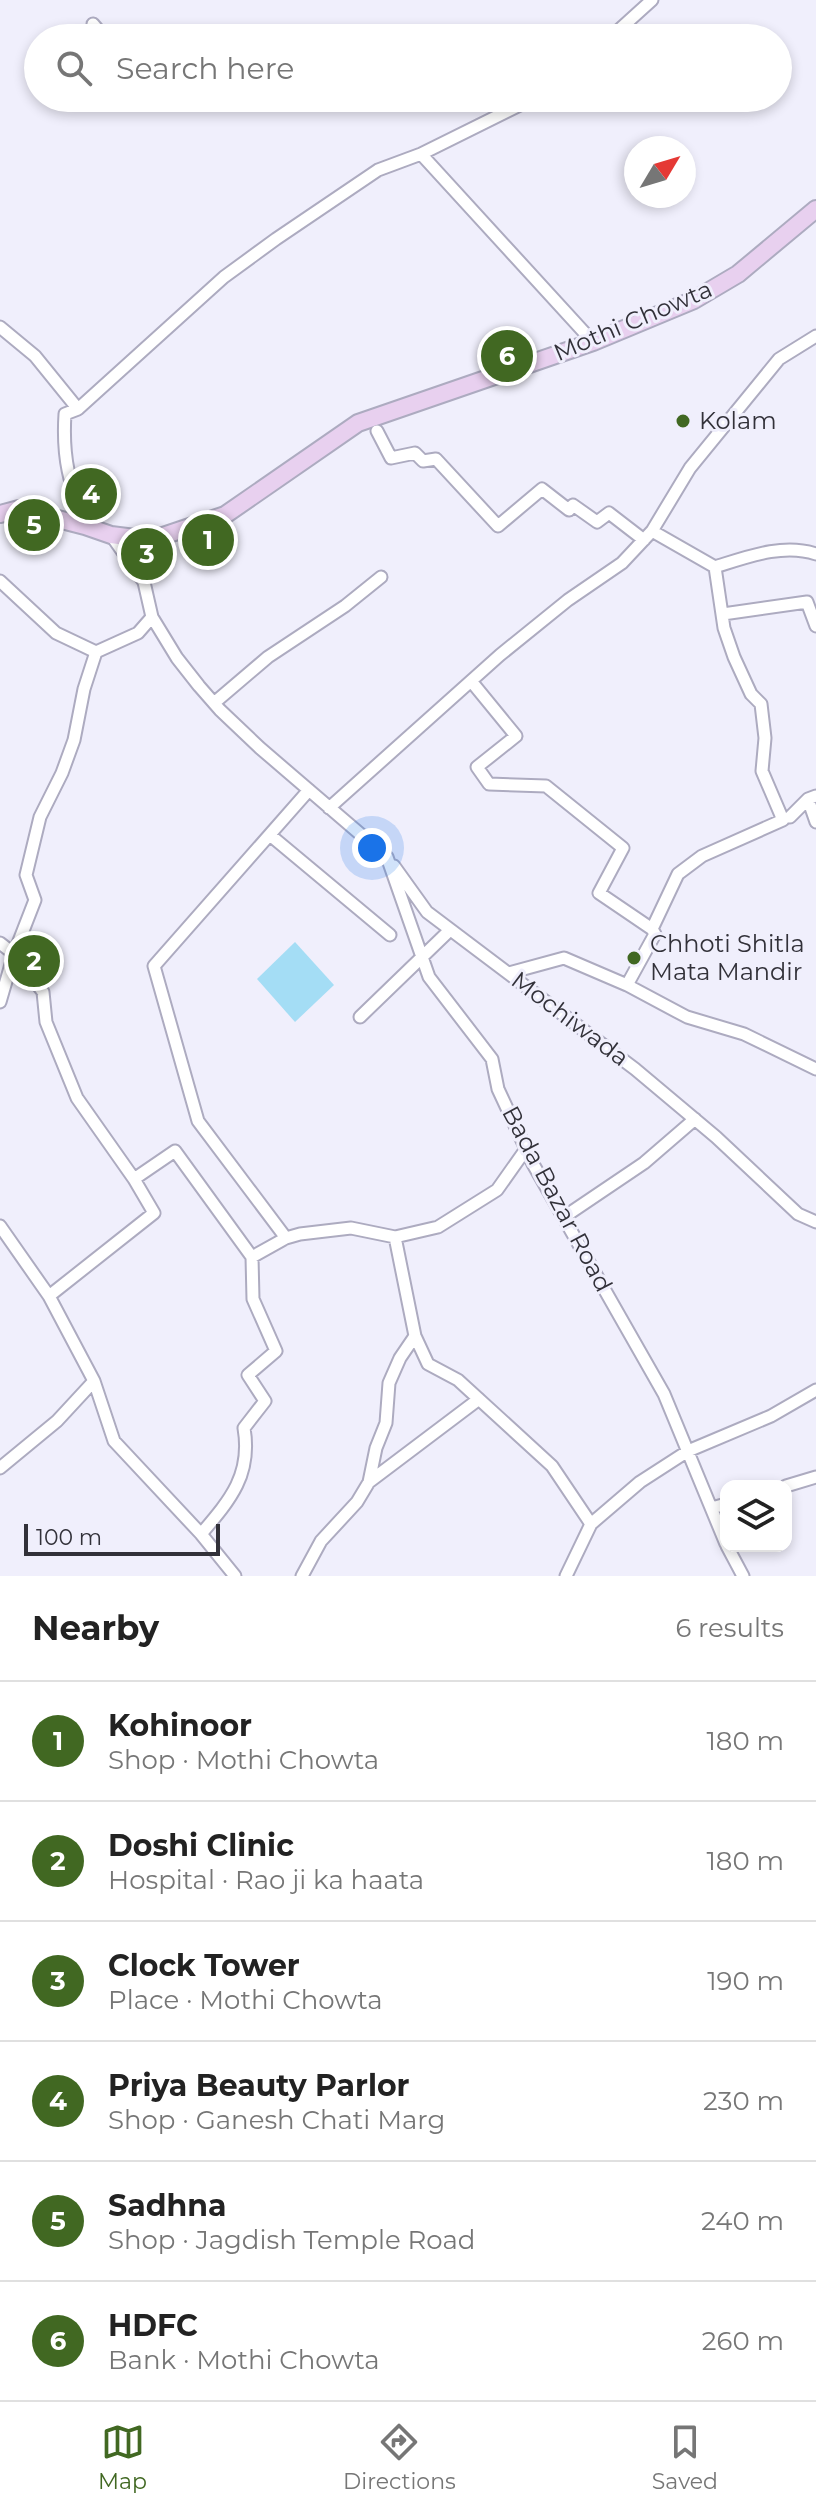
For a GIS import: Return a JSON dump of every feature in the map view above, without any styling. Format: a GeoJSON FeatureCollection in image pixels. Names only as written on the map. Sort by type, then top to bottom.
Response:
{"type":"FeatureCollection","features":[{"type":"Feature","properties":{"kind":"main road","name":"Mothi Chowta"},"geometry":{"type":"LineString","coordinates":[[0,514],[19,509],[111,535],[151,540],[225,515],[358,423],[593,342],[694,300],[738,274],[816,209]]}},
{"type":"Feature","properties":{"kind":"street"},"geometry":{"type":"LineString","coordinates":[[625,24],[652,0]]}},
{"type":"Feature","properties":{"kind":"street"},"geometry":{"type":"LineString","coordinates":[[85,526],[70,484],[62,446],[65,414],[78,409],[234,269],[378,170],[421,154],[506,112]]}},
{"type":"Feature","properties":{"kind":"street"},"geometry":{"type":"LineString","coordinates":[[421,154],[593,342]]}},
{"type":"Feature","properties":{"kind":"street"},"geometry":{"type":"LineString","coordinates":[[0,327],[35,356],[78,409]]}},
{"type":"Feature","properties":{"kind":"street"},"geometry":{"type":"LineString","coordinates":[[329,808],[471,681],[568,600],[622,563],[648,536],[690,468],[779,359],[816,336]]}},
{"type":"Feature","properties":{"kind":"street"},"geometry":{"type":"LineString","coordinates":[[377,431],[391,458],[415,453],[423,461],[436,459],[498,526],[542,489],[569,510],[573,505],[597,522],[609,513],[648,536],[715,567],[759,553],[802,549],[816,554]]}},
{"type":"Feature","properties":{"kind":"street"},"geometry":{"type":"LineString","coordinates":[[111,535],[144,582],[152,617],[177,658],[214,703],[387,857]]}},
{"type":"Feature","properties":{"kind":"street"},"geometry":{"type":"LineString","coordinates":[[715,567],[734,657],[751,694],[761,704],[765,738],[762,771],[787,818]]}},
{"type":"Feature","properties":{"kind":"street"},"geometry":{"type":"LineString","coordinates":[[214,703],[268,657],[345,606],[381,577]]}},
{"type":"Feature","properties":{"kind":"street"},"geometry":{"type":"LineString","coordinates":[[0,581],[56,633],[96,652]]}},
{"type":"Feature","properties":{"kind":"street"},"geometry":{"type":"LineString","coordinates":[[723,614],[807,602],[816,626]]}},
{"type":"Feature","properties":{"kind":"street"},"geometry":{"type":"LineString","coordinates":[[0,1002],[35,900],[26,875],[40,817],[74,740],[84,689],[96,652],[138,633],[152,617]]}},
{"type":"Feature","properties":{"kind":"street"},"geometry":{"type":"LineString","coordinates":[[471,681],[516,736],[477,767],[489,784],[546,786],[623,848],[599,893],[655,934],[627,985]]}},
{"type":"Feature","properties":{"kind":"street"},"geometry":{"type":"LineString","coordinates":[[286,1238],[198,1121],[154,966],[309,790]]}},
{"type":"Feature","properties":{"kind":"street"},"geometry":{"type":"LineString","coordinates":[[652,929],[678,874],[702,856],[787,818],[812,798],[816,822]]}},
{"type":"Feature","properties":{"kind":"street"},"geometry":{"type":"LineString","coordinates":[[270,835],[390,935]]}},
{"type":"Feature","properties":{"kind":"street","name":"Mochiwada"},"geometry":{"type":"LineString","coordinates":[[387,857],[427,912],[635,1069],[695,1119],[798,1214],[816,1222]]}},
{"type":"Feature","properties":{"kind":"street","name":"Bada Bazar Road"},"geometry":{"type":"LineString","coordinates":[[387,857],[429,977],[492,1059],[498,1089],[526,1149],[664,1394],[720,1529]]}},
{"type":"Feature","properties":{"kind":"street"},"geometry":{"type":"LineString","coordinates":[[360,1017],[450,930]]}},
{"type":"Feature","properties":{"kind":"street"},"geometry":{"type":"LineString","coordinates":[[0,943],[14,954],[43,992],[46,1022],[77,1098],[154,1213],[49,1296]]}},
{"type":"Feature","properties":{"kind":"street"},"geometry":{"type":"LineString","coordinates":[[509,973],[564,958],[627,985],[687,1017],[744,1034],[816,1069]]}},
{"type":"Feature","properties":{"kind":"street"},"geometry":{"type":"LineString","coordinates":[[564,1217],[644,1163],[695,1119]]}},
{"type":"Feature","properties":{"kind":"street"},"geometry":{"type":"LineString","coordinates":[[252,1257],[286,1238],[351,1228],[395,1237],[438,1227],[497,1190],[526,1149]]}},
{"type":"Feature","properties":{"kind":"street"},"geometry":{"type":"LineString","coordinates":[[134,1179],[175,1151],[252,1257],[253,1299],[276,1351],[248,1375],[265,1401],[244,1428],[248,1450],[233,1497],[201,1534]]}},
{"type":"Feature","properties":{"kind":"street"},"geometry":{"type":"LineString","coordinates":[[0,1226],[49,1296],[94,1381],[114,1441],[201,1534],[235,1576]]}},
{"type":"Feature","properties":{"kind":"street"},"geometry":{"type":"LineString","coordinates":[[395,1237],[415,1336],[428,1364],[458,1380],[552,1466],[591,1524]]}},
{"type":"Feature","properties":{"kind":"street"},"geometry":{"type":"LineString","coordinates":[[302,1576],[321,1541],[357,1502],[369,1482],[376,1448],[386,1423],[389,1383],[400,1358],[415,1336]]}},
{"type":"Feature","properties":{"kind":"street"},"geometry":{"type":"LineString","coordinates":[[0,1468],[57,1421],[94,1381]]}},
{"type":"Feature","properties":{"kind":"street"},"geometry":{"type":"LineString","coordinates":[[568,1575],[591,1524],[640,1482],[688,1451],[771,1416],[816,1390]]}},
{"type":"Feature","properties":{"kind":"street"},"geometry":{"type":"LineString","coordinates":[[369,1482],[479,1399]]}},
{"type":"Feature","properties":{"kind":"street"},"geometry":{"type":"LineString","coordinates":[[792,1484],[816,1477]]}},
{"type":"Feature","properties":{"kind":"street"},"geometry":{"type":"LineString","coordinates":[[712,1508],[720,1506]]}},
{"type":"Feature","properties":{"kind":"street","name":"Bada Bazar Road"},"geometry":{"type":"LineString","coordinates":[[730,1552],[743,1576]]}},
{"type":"Feature","properties":{"kind":"water"},"geometry":{"type":"Polygon","coordinates":[[[295,942],[334,985],[295,1022],[257,979],[295,942]]]}},
{"type":"Feature","properties":{"kind":"building"},"geometry":{"type":"Polygon","coordinates":[[[147,547],[154,554],[147,561],[140,554],[147,547]]]}},
{"type":"Feature","properties":{"kind":"place","name":"HDFC"},"geometry":{"type":"Point","coordinates":[507,356]}},
{"type":"Feature","properties":{"kind":"place","name":"Kolam"},"geometry":{"type":"Point","coordinates":[683,421]}},
{"type":"Feature","properties":{"kind":"place","name":"Priya Beauty Parlor"},"geometry":{"type":"Point","coordinates":[91,494]}},
{"type":"Feature","properties":{"kind":"place","name":"Sadhna"},"geometry":{"type":"Point","coordinates":[34,525]}},
{"type":"Feature","properties":{"kind":"place","name":"Kohinoor"},"geometry":{"type":"Point","coordinates":[208,540]}},
{"type":"Feature","properties":{"kind":"place","name":"Clock Tower"},"geometry":{"type":"Point","coordinates":[147,554]}},
{"type":"Feature","properties":{"kind":"place","name":"Chhoti Shitla Mata Mandir"},"geometry":{"type":"Point","coordinates":[634,958]}},
{"type":"Feature","properties":{"kind":"place","name":"Doshi Clinic"},"geometry":{"type":"Point","coordinates":[34,961]}}]}
